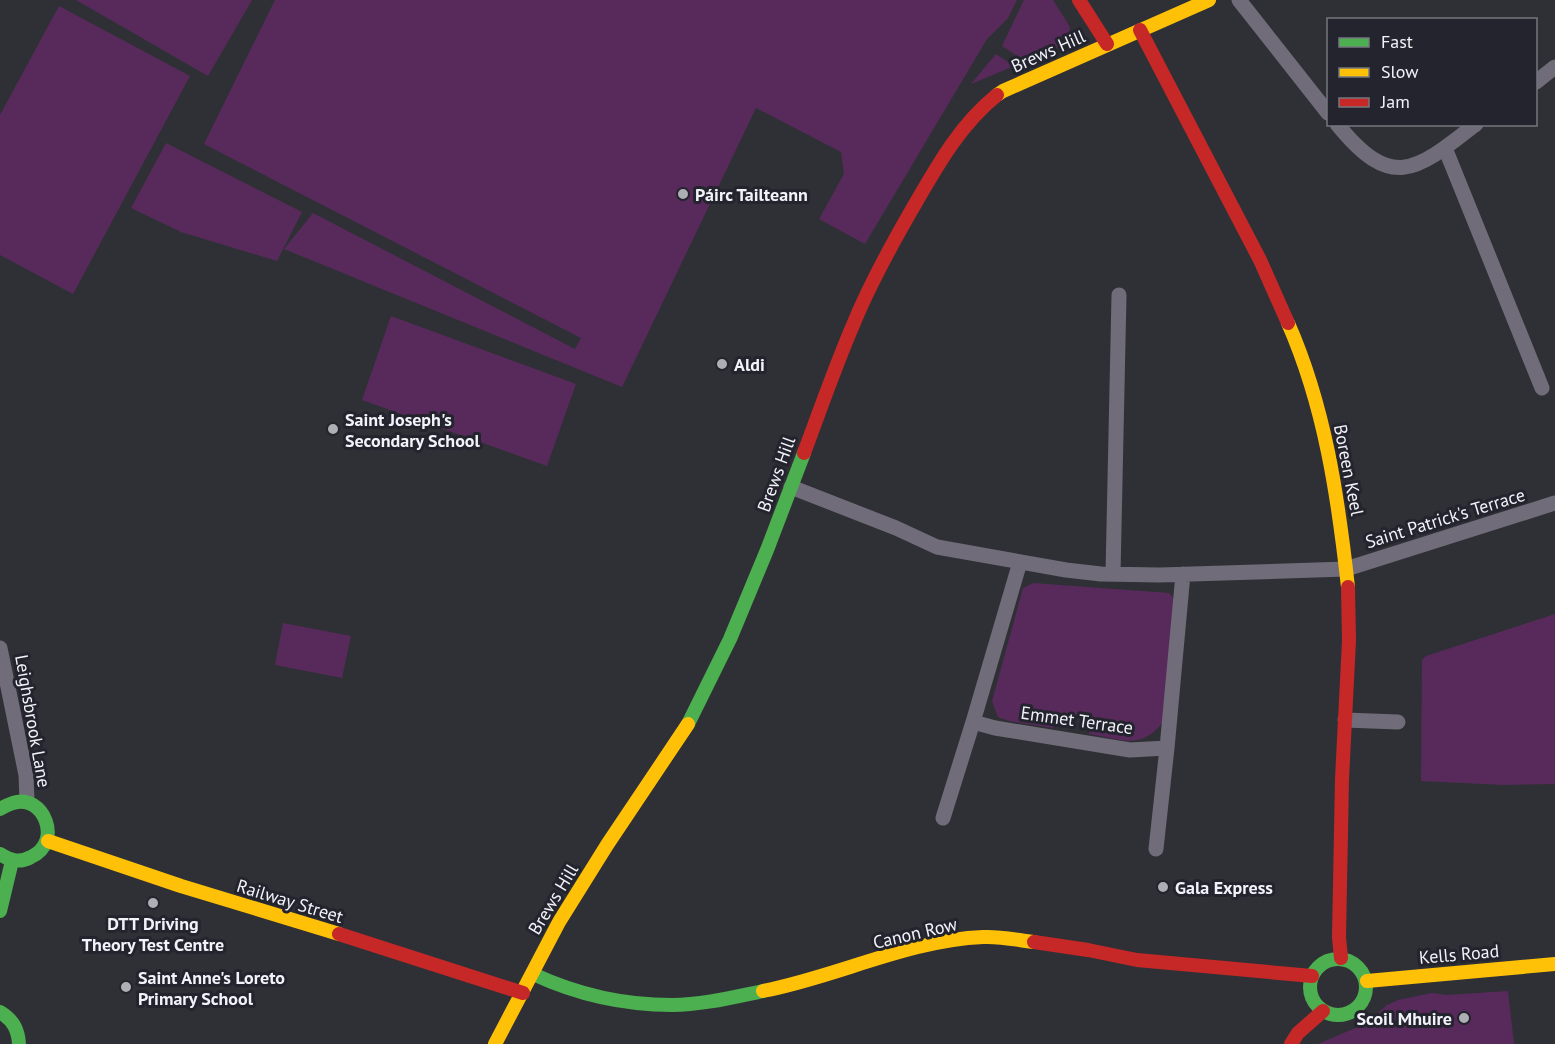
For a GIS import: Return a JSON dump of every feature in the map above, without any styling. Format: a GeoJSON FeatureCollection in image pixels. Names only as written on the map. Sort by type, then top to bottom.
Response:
{"type":"FeatureCollection","features":[{"type":"Feature","properties":{"kind":"street"},"geometry":{"type":"LineString","coordinates":[[1079,0],[1107,44]]}},
{"type":"Feature","properties":{"kind":"street","name":"Brews Hill"},"geometry":{"type":"LineString","coordinates":[[495,1044],[564,914],[690,721],[730,639],[853,324],[887,252],[937,166],[965,124],[1003,91],[1209,0]]}},
{"type":"Feature","properties":{"kind":"street"},"geometry":{"type":"LineString","coordinates":[[1239,0],[1327,110]]}},
{"type":"Feature","properties":{"kind":"street","name":"Boreen Keel"},"geometry":{"type":"LineString","coordinates":[[1140,30],[1260,260],[1293,335],[1314,392],[1329,453],[1340,515],[1349,595],[1339,926],[1341,958]]}},
{"type":"Feature","properties":{"kind":"street"},"geometry":{"type":"LineString","coordinates":[[1537,81],[1555,67]]}},
{"type":"Feature","properties":{"kind":"street"},"geometry":{"type":"LineString","coordinates":[[1340,126],[1356,147],[1371,160],[1387,168],[1406,168],[1445,148],[1473,126]]}},
{"type":"Feature","properties":{"kind":"street"},"geometry":{"type":"LineString","coordinates":[[1445,148],[1542,388]]}},
{"type":"Feature","properties":{"kind":"street"},"geometry":{"type":"LineString","coordinates":[[1113,574],[1119,295]]}},
{"type":"Feature","properties":{"kind":"street","name":"Saint Patrick's Terrace"},"geometry":{"type":"LineString","coordinates":[[791,487],[896,528],[937,547],[1078,571],[1113,574],[1346,569],[1555,503]]}},
{"type":"Feature","properties":{"kind":"street"},"geometry":{"type":"LineString","coordinates":[[943,818],[1020,562]]}},
{"type":"Feature","properties":{"kind":"street"},"geometry":{"type":"LineString","coordinates":[[1156,849],[1183,574]]}},
{"type":"Feature","properties":{"kind":"street","name":"Leighsbrook Lane"},"geometry":{"type":"LineString","coordinates":[[0,648],[26,775],[27,802]]}},
{"type":"Feature","properties":{"kind":"street"},"geometry":{"type":"LineString","coordinates":[[1345,720],[1398,722]]}},
{"type":"Feature","properties":{"kind":"street","name":"Emmet Terrace"},"geometry":{"type":"LineString","coordinates":[[973,722],[995,728],[1130,750],[1167,748]]}},
{"type":"Feature","properties":{"kind":"street"},"geometry":{"type":"LineString","coordinates":[[0,808],[11,802],[27,802],[36,806],[48,822],[48,841],[44,849],[30,860],[6,857],[0,911]]}},
{"type":"Feature","properties":{"kind":"street","name":"Railway Street"},"geometry":{"type":"LineString","coordinates":[[48,841],[181,886],[523,993]]}},
{"type":"Feature","properties":{"kind":"street","name":"Canon Row"},"geometry":{"type":"LineString","coordinates":[[533,974],[561,987],[586,994],[642,1004],[674,1005],[736,997],[790,986],[913,949],[949,941],[984,937],[1088,950],[1137,960],[1312,976]]}},
{"type":"Feature","properties":{"kind":"street"},"geometry":{"type":"LineString","coordinates":[[1341,958],[1357,965],[1366,981],[1367,990],[1364,999],[1358,1007],[1341,1015],[1323,1011],[1311,996],[1312,976],[1323,962],[1332,959],[1341,958]]}},
{"type":"Feature","properties":{"kind":"street","name":"Kells Road"},"geometry":{"type":"LineString","coordinates":[[1366,981],[1555,964]]}},
{"type":"Feature","properties":{"kind":"street"},"geometry":{"type":"LineString","coordinates":[[1291,1044],[1298,1034],[1323,1011]]}},
{"type":"Feature","properties":{"kind":"street"},"geometry":{"type":"LineString","coordinates":[[0,1012],[11,1019],[18,1033],[19,1044]]}},
{"type":"Feature","properties":{"kind":"shaded area"},"geometry":{"type":"Polygon","coordinates":[[[76,0],[252,0],[208,76],[76,0]]]}},
{"type":"Feature","properties":{"kind":"shaded area"},"geometry":{"type":"Polygon","coordinates":[[[275,0],[1017,0],[1008,18],[987,39],[865,244],[819,219],[844,174],[841,152],[756,108],[622,387],[284,249],[313,213],[575,349],[581,338],[204,144],[275,0]]]}},
{"type":"Feature","properties":{"kind":"shaded area"},"geometry":{"type":"Polygon","coordinates":[[[1024,0],[1053,0],[1070,27],[1068,42],[1027,62],[1002,46],[1024,0]]]}},
{"type":"Feature","properties":{"kind":"shaded area"},"geometry":{"type":"Polygon","coordinates":[[[59,6],[190,76],[73,294],[0,255],[0,115],[59,6]]]}},
{"type":"Feature","properties":{"kind":"shaded area"},"geometry":{"type":"Polygon","coordinates":[[[996,54],[1014,66],[971,84],[996,54]]]}},
{"type":"Feature","properties":{"kind":"shaded area"},"geometry":{"type":"Polygon","coordinates":[[[166,143],[302,212],[277,261],[181,232],[131,208],[166,143]]]}},
{"type":"Feature","properties":{"kind":"shaded area"},"geometry":{"type":"Polygon","coordinates":[[[391,316],[576,384],[547,466],[362,400],[391,316]]]}},
{"type":"Feature","properties":{"kind":"shaded area"},"geometry":{"type":"Polygon","coordinates":[[[1033,583],[1169,593],[1174,599],[1163,722],[1155,731],[1147,737],[1129,741],[1089,734],[1092,718],[1056,712],[1053,728],[998,717],[992,701],[1023,588],[1033,583]]]}},
{"type":"Feature","properties":{"kind":"shaded area"},"geometry":{"type":"Polygon","coordinates":[[[1555,614],[1555,784],[1504,785],[1421,781],[1422,660],[1426,656],[1555,614]]]}},
{"type":"Feature","properties":{"kind":"shaded area"},"geometry":{"type":"Polygon","coordinates":[[[283,623],[351,636],[342,678],[275,665],[283,623]]]}},
{"type":"Feature","properties":{"kind":"shaded area","name":"Scoil Mhuire"},"geometry":{"type":"Polygon","coordinates":[[[1508,991],[1514,1044],[1318,1044],[1367,1023],[1387,1005],[1398,1000],[1432,993],[1448,995],[1508,991]]]}},
{"type":"Feature","properties":{"kind":"traffic: fast"},"geometry":{"type":"LineString","coordinates":[[688,724],[730,639],[804,453]]}},
{"type":"Feature","properties":{"kind":"traffic: fast"},"geometry":{"type":"LineString","coordinates":[[0,809],[13,803],[24,802],[33,805],[41,812],[48,831],[41,850],[31,857],[16,860],[0,854]]}},
{"type":"Feature","properties":{"kind":"traffic: fast"},"geometry":{"type":"LineString","coordinates":[[0,911],[12,861]]}},
{"type":"Feature","properties":{"kind":"traffic: fast"},"geometry":{"type":"LineString","coordinates":[[1332,959],[1344,959],[1354,963],[1362,971],[1366,987],[1362,1003],[1354,1011],[1344,1015],[1332,1015],[1322,1011],[1314,1003],[1310,993],[1310,981],[1314,971],[1322,963],[1332,959]]}},
{"type":"Feature","properties":{"kind":"traffic: fast"},"geometry":{"type":"LineString","coordinates":[[533,974],[583,993],[636,1003],[695,1004],[763,991]]}},
{"type":"Feature","properties":{"kind":"traffic: fast"},"geometry":{"type":"LineString","coordinates":[[0,1012],[14,1025],[19,1044]]}},
{"type":"Feature","properties":{"kind":"traffic: slow"},"geometry":{"type":"LineString","coordinates":[[997,95],[1209,0]]}},
{"type":"Feature","properties":{"kind":"traffic: slow"},"geometry":{"type":"LineString","coordinates":[[1288,323],[1312,387],[1321,420],[1340,520],[1348,587]]}},
{"type":"Feature","properties":{"kind":"traffic: slow"},"geometry":{"type":"LineString","coordinates":[[495,1044],[559,922],[607,845],[688,724]]}},
{"type":"Feature","properties":{"kind":"traffic: slow"},"geometry":{"type":"LineString","coordinates":[[48,841],[181,886],[339,934]]}},
{"type":"Feature","properties":{"kind":"traffic: slow"},"geometry":{"type":"LineString","coordinates":[[763,991],[900,952],[955,940],[989,937],[1034,942]]}},
{"type":"Feature","properties":{"kind":"traffic: slow"},"geometry":{"type":"LineString","coordinates":[[1367,981],[1555,964]]}},
{"type":"Feature","properties":{"kind":"traffic: jam"},"geometry":{"type":"LineString","coordinates":[[1079,0],[1107,44]]}},
{"type":"Feature","properties":{"kind":"traffic: jam"},"geometry":{"type":"LineString","coordinates":[[1140,30],[1260,260],[1288,323]]}},
{"type":"Feature","properties":{"kind":"traffic: jam"},"geometry":{"type":"LineString","coordinates":[[804,453],[853,325],[892,245],[962,130],[997,95]]}},
{"type":"Feature","properties":{"kind":"traffic: jam"},"geometry":{"type":"LineString","coordinates":[[1341,958],[1339,937],[1342,779],[1349,641],[1348,587]]}},
{"type":"Feature","properties":{"kind":"traffic: jam"},"geometry":{"type":"LineString","coordinates":[[339,934],[523,993]]}},
{"type":"Feature","properties":{"kind":"traffic: jam"},"geometry":{"type":"LineString","coordinates":[[1034,942],[1137,960],[1312,976]]}},
{"type":"Feature","properties":{"kind":"traffic: jam"},"geometry":{"type":"LineString","coordinates":[[1291,1044],[1298,1033],[1323,1011]]}},
{"type":"Feature","properties":{"kind":"place","name":"Páirc Tailteann"},"geometry":{"type":"Point","coordinates":[683,194]}},
{"type":"Feature","properties":{"kind":"place","name":"Aldi"},"geometry":{"type":"Point","coordinates":[722,364]}},
{"type":"Feature","properties":{"kind":"place","name":"Saint Joseph's Secondary School"},"geometry":{"type":"Point","coordinates":[333,429]}},
{"type":"Feature","properties":{"kind":"place","name":"Gala Express"},"geometry":{"type":"Point","coordinates":[1163,887]}},
{"type":"Feature","properties":{"kind":"place","name":"DTT Driving Theory Test Centre"},"geometry":{"type":"Point","coordinates":[153,903]}},
{"type":"Feature","properties":{"kind":"place","name":"Saint Anne's Loreto Primary School"},"geometry":{"type":"Point","coordinates":[126,987]}},
{"type":"Feature","properties":{"kind":"place","name":"Scoil Mhuire"},"geometry":{"type":"Point","coordinates":[1464,1018]}}]}
